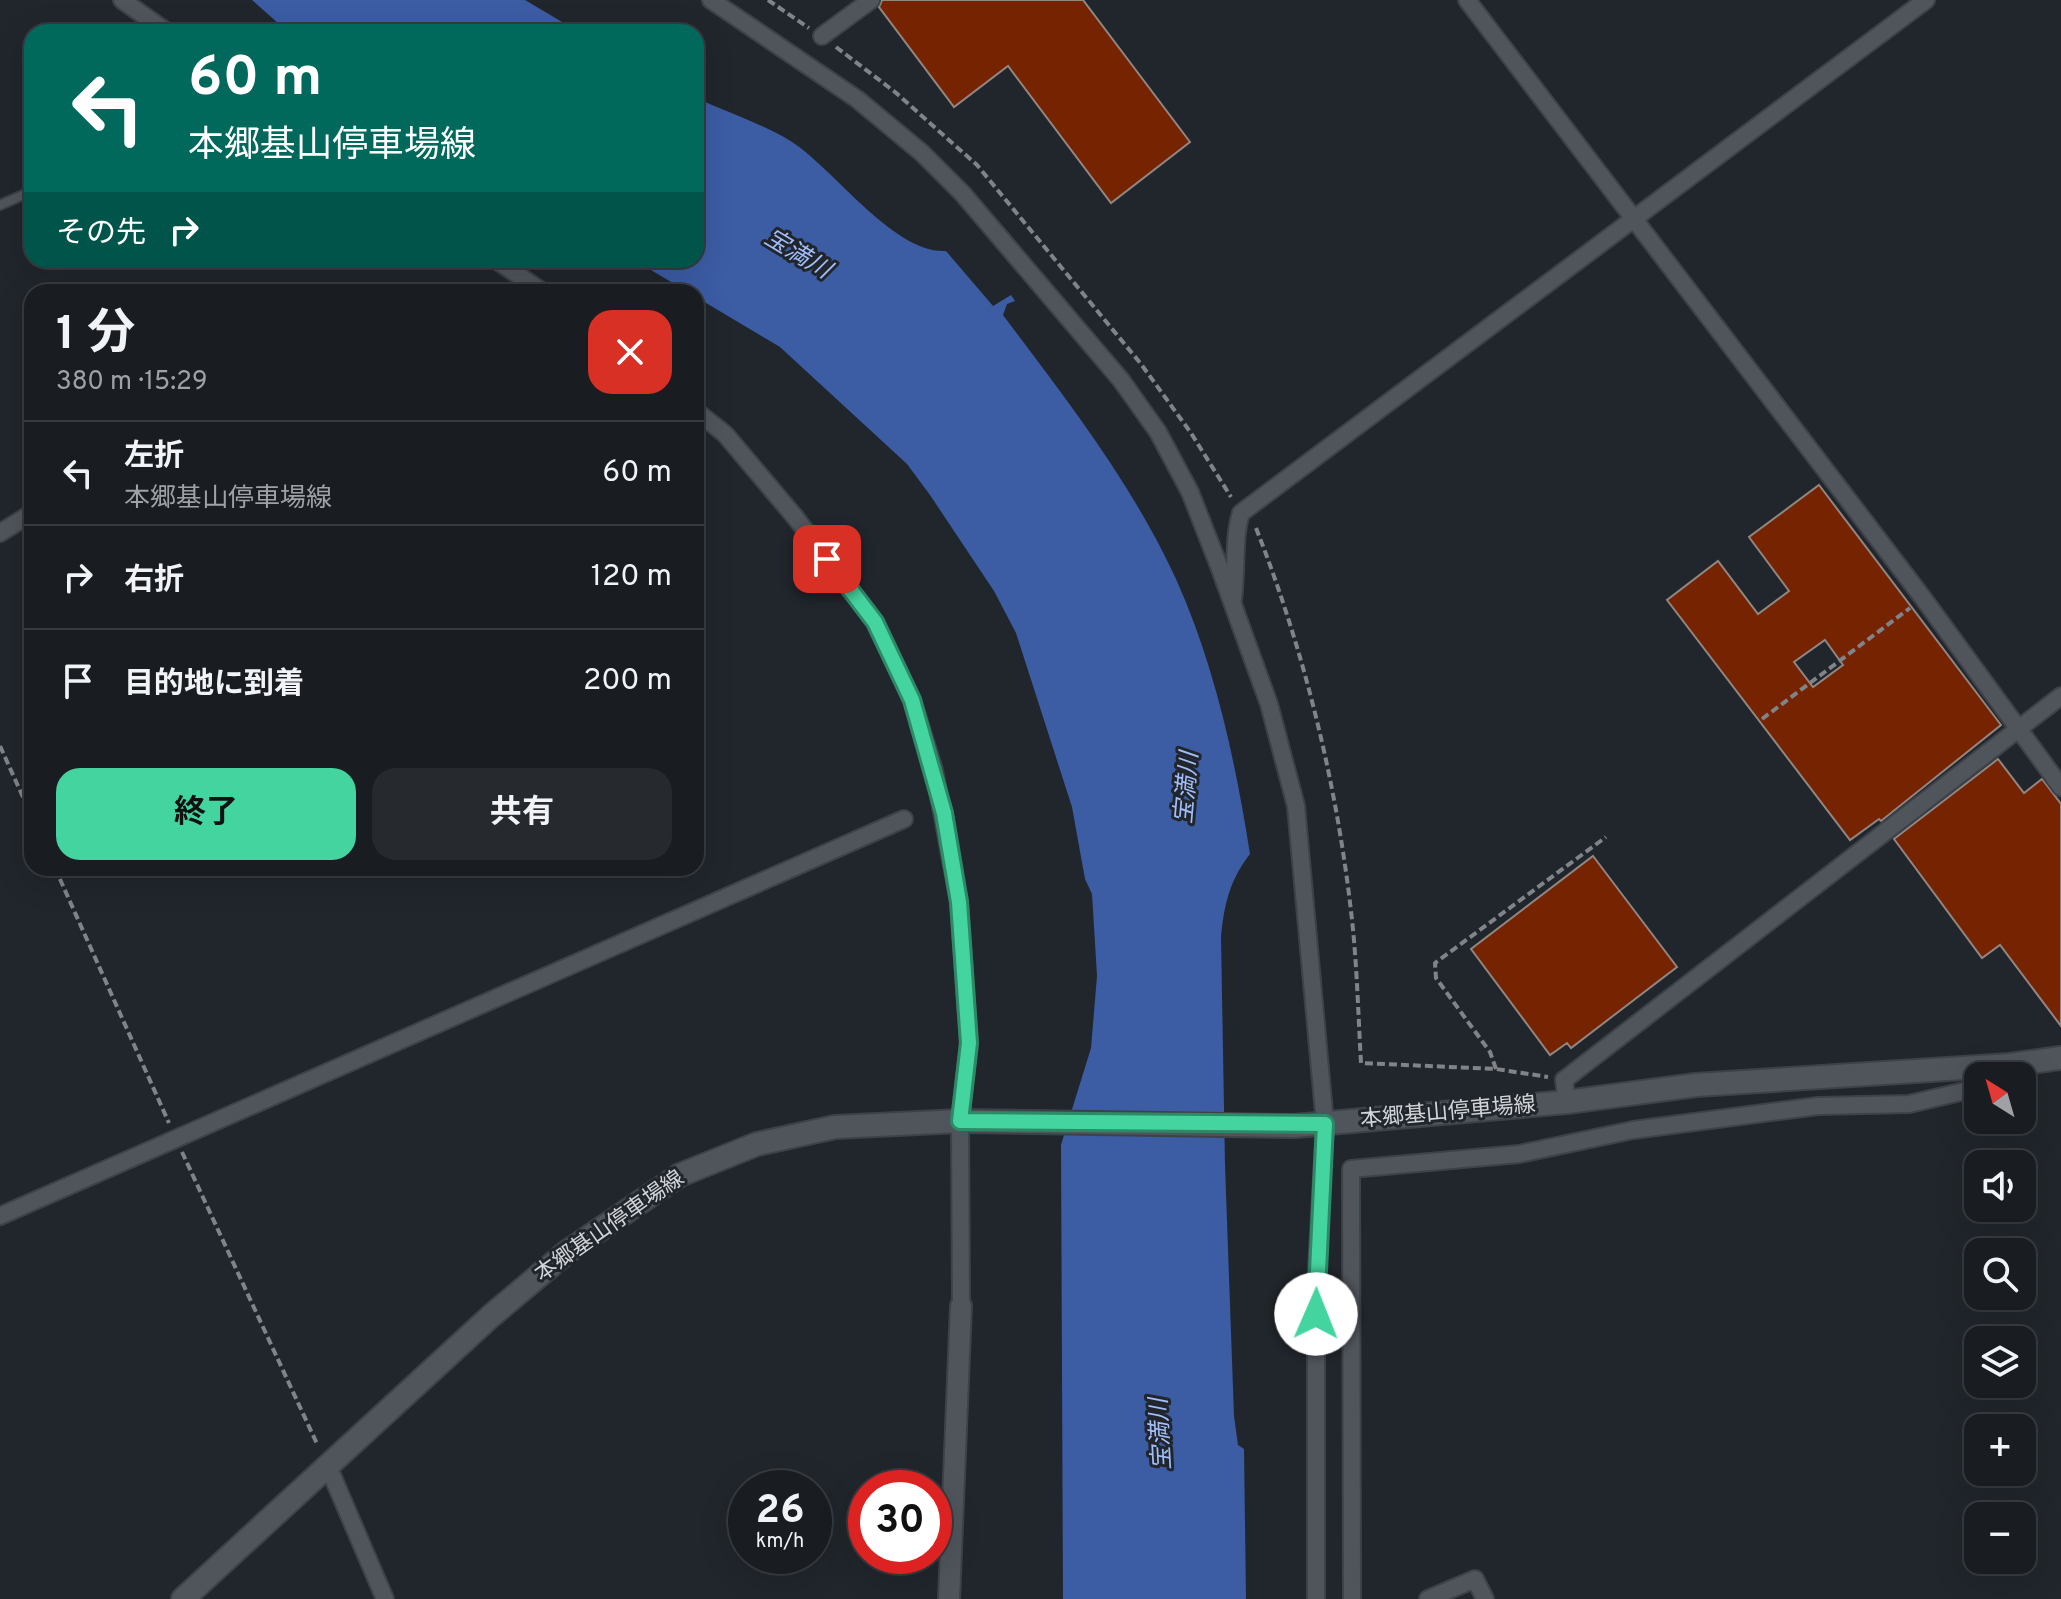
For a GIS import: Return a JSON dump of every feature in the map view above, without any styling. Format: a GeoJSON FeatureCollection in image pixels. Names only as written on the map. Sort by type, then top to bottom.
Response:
{"type":"FeatureCollection","features":[{"type":"Feature","properties":{"kind":"main road","name":"本郷基山停車場線"},"geometry":{"type":"LineString","coordinates":[[2036,1064],[2061,1058]]}},
{"type":"Feature","properties":{"kind":"main road","name":"本郷基山停車場線"},"geometry":{"type":"LineString","coordinates":[[183,1599],[491,1316],[567,1252],[680,1175],[757,1144],[835,1127],[967,1121],[1295,1126],[1567,1102],[1696,1085],[1964,1073]]}},
{"type":"Feature","properties":{"kind":"street"},"geometry":{"type":"LineString","coordinates":[[122,0],[156,24]]}},
{"type":"Feature","properties":{"kind":"street"},"geometry":{"type":"LineString","coordinates":[[711,0],[857,99],[922,153],[963,194],[1121,380],[1158,432],[1190,492],[1269,704],[1296,806],[1325,1124],[1316,1286],[1316,1599]]}},
{"type":"Feature","properties":{"kind":"street"},"geometry":{"type":"LineString","coordinates":[[822,36],[871,0]]}},
{"type":"Feature","properties":{"kind":"street"},"geometry":{"type":"LineString","coordinates":[[1467,0],[1923,598],[2061,787]]}},
{"type":"Feature","properties":{"kind":"street"},"geometry":{"type":"LineString","coordinates":[[1232,604],[1238,561],[1235,531],[1241,513],[1926,0]]}},
{"type":"Feature","properties":{"kind":"street"},"geometry":{"type":"LineString","coordinates":[[508,268],[531,284]]}},
{"type":"Feature","properties":{"kind":"street"},"geometry":{"type":"LineString","coordinates":[[704,417],[725,434],[795,517],[875,622],[912,700],[941,799],[959,902],[969,1043],[949,1599]]}},
{"type":"Feature","properties":{"kind":"street"},"geometry":{"type":"LineString","coordinates":[[0,533],[24,518]]}},
{"type":"Feature","properties":{"kind":"street"},"geometry":{"type":"LineString","coordinates":[[1567,1102],[1564,1080],[2061,696]]}},
{"type":"Feature","properties":{"kind":"street"},"geometry":{"type":"LineString","coordinates":[[0,1216],[904,819]]}},
{"type":"Feature","properties":{"kind":"street"},"geometry":{"type":"LineString","coordinates":[[1352,1599],[1351,1169],[1519,1154],[1633,1130],[1818,1106],[1909,1104],[1964,1091]]}},
{"type":"Feature","properties":{"kind":"street"},"geometry":{"type":"LineString","coordinates":[[328,1466],[385,1599]]}},
{"type":"Feature","properties":{"kind":"street"},"geometry":{"type":"LineString","coordinates":[[1428,1599],[1475,1579],[1485,1599]]}},
{"type":"Feature","properties":{"kind":"lane"},"geometry":{"type":"LineString","coordinates":[[0,205],[24,194]]}},
{"type":"Feature","properties":{"kind":"path"},"geometry":{"type":"LineString","coordinates":[[1762,719],[1923,598]]}},
{"type":"Feature","properties":{"kind":"path"},"geometry":{"type":"LineString","coordinates":[[0,746],[24,799]]}},
{"type":"Feature","properties":{"kind":"path"},"geometry":{"type":"LineString","coordinates":[[1496,1069],[1490,1052],[1436,978],[1435,963],[1606,837]]}},
{"type":"Feature","properties":{"kind":"path"},"geometry":{"type":"LineString","coordinates":[[59,876],[175,1137],[328,1466]]}},
{"type":"Feature","properties":{"kind":"water"},"geometry":{"type":"Polygon","coordinates":[[[252,0],[525,0],[566,24],[279,24],[252,0]]]}},
{"type":"Feature","properties":{"kind":"water","name":"宝満川"},"geometry":{"type":"Polygon","coordinates":[[[704,101],[792,142],[885,225],[926,248],[946,251],[993,306],[1011,295],[1015,301],[1007,304],[1003,315],[1118,475],[1176,579],[1213,679],[1238,783],[1250,854],[1237,873],[1229,893],[1221,937],[1234,1416],[1238,1445],[1244,1449],[1246,1599],[1063,1599],[1061,1145],[1091,1048],[1097,976],[1092,894],[1085,879],[1072,807],[1016,633],[994,591],[907,464],[780,347],[704,302],[704,284],[674,284],[648,268],[704,268],[704,101]]]}},
{"type":"Feature","properties":{"kind":"building"},"geometry":{"type":"Polygon","coordinates":[[[882,0],[1083,0],[1190,142],[1111,203],[1008,66],[954,107],[879,7],[882,0]]]}},
{"type":"Feature","properties":{"kind":"building"},"geometry":{"type":"Polygon","coordinates":[[[1819,485],[2001,725],[1881,821],[1879,819],[1850,840],[1667,600],[1718,561],[1758,614],[1789,591],[1749,537],[1819,485]],[[1825,640],[1794,662],[1813,687],[1843,665],[1825,640]]]}},
{"type":"Feature","properties":{"kind":"building"},"geometry":{"type":"Polygon","coordinates":[[[1998,759],[2024,793],[2042,779],[2061,804],[2061,1026],[2000,945],[1982,958],[1894,839],[1998,759]]]}},
{"type":"Feature","properties":{"kind":"building"},"geometry":{"type":"Polygon","coordinates":[[[1593,856],[1677,967],[1571,1048],[1567,1043],[1550,1055],[1471,949],[1593,856]]]}},
{"type":"Feature","properties":{"kind":"route"},"geometry":{"type":"LineString","coordinates":[[827,559],[875,622],[912,700],[934,770],[959,902],[969,1043],[960,1121],[1325,1124],[1316,1314]]}}]}
